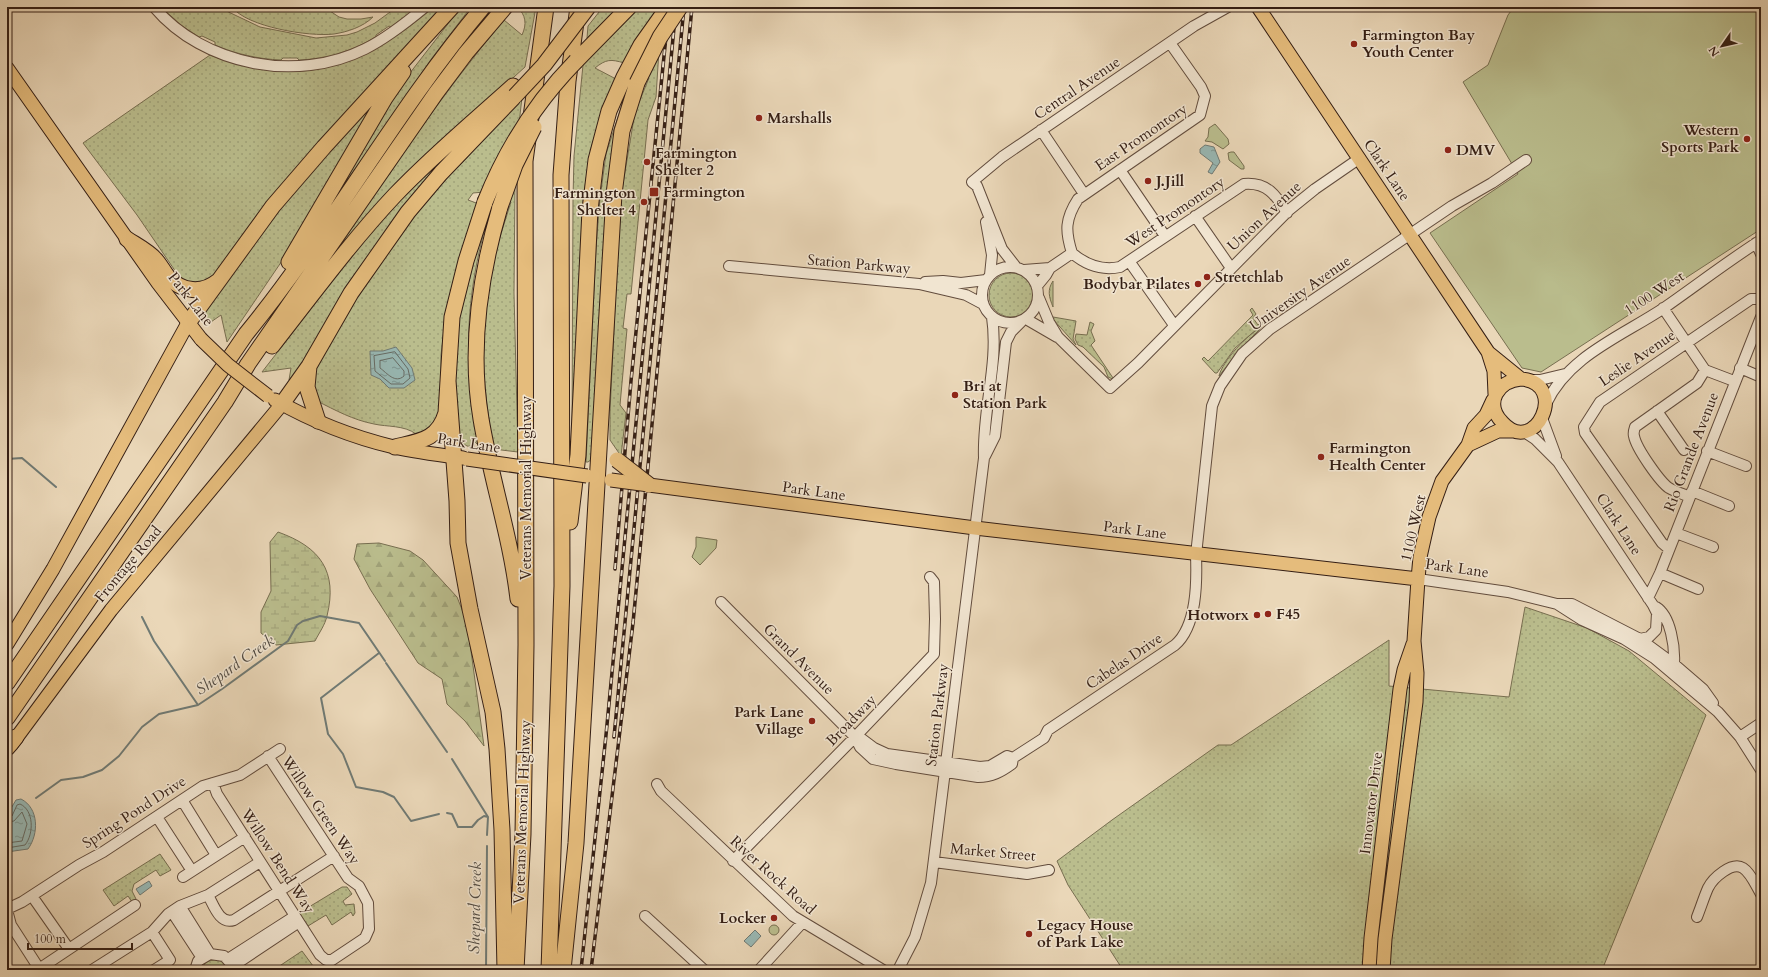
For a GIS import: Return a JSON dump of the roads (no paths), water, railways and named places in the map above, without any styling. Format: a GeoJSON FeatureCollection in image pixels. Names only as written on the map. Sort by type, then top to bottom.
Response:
{"type":"FeatureCollection","features":[{"type":"Feature","properties":{"kind":"highway"},"geometry":{"type":"LineString","coordinates":[[188,323],[273,206],[304,169],[452,7]]}},
{"type":"Feature","properties":{"kind":"highway"},"geometry":{"type":"LineString","coordinates":[[7,682],[246,334],[385,98],[452,7]]}},
{"type":"Feature","properties":{"kind":"highway"},"geometry":{"type":"LineString","coordinates":[[246,334],[277,297],[429,76],[483,7]]}},
{"type":"Feature","properties":{"kind":"highway","name":"Veterans Memorial Highway"},"geometry":{"type":"LineString","coordinates":[[516,970],[522,834],[526,645],[525,161],[546,7]]}},
{"type":"Feature","properties":{"kind":"highway"},"geometry":{"type":"LineString","coordinates":[[549,970],[562,586],[561,175],[568,81],[578,7]]}},
{"type":"Feature","properties":{"kind":"highway"},"geometry":{"type":"LineString","coordinates":[[226,402],[254,369],[331,270],[383,208],[432,159],[544,65],[588,7]]}},
{"type":"Feature","properties":{"kind":"highway"},"geometry":{"type":"LineString","coordinates":[[526,645],[509,544],[481,417],[477,376],[478,320],[493,205],[499,170],[521,131],[553,85],[629,7]]}},
{"type":"Feature","properties":{"kind":"highway"},"geometry":{"type":"LineString","coordinates":[[563,970],[576,843],[599,478],[600,431],[616,170],[630,80],[641,45],[668,7]]}},
{"type":"Feature","properties":{"kind":"highway"},"geometry":{"type":"LineString","coordinates":[[562,586],[578,455],[592,185],[604,129],[630,80],[680,7]]}},
{"type":"Feature","properties":{"kind":"highway"},"geometry":{"type":"LineString","coordinates":[[7,718],[226,402],[248,364],[424,109],[466,53],[503,9]]}},
{"type":"Feature","properties":{"kind":"highway"},"geometry":{"type":"LineString","coordinates":[[282,404],[309,366],[351,293],[408,212],[514,91]]}},
{"type":"Feature","properties":{"kind":"highway"},"geometry":{"type":"LineString","coordinates":[[395,447],[430,438],[443,423],[446,413],[452,317],[466,261],[493,205]]}},
{"type":"Feature","properties":{"kind":"highway"},"geometry":{"type":"LineString","coordinates":[[128,239],[156,259],[173,282],[186,289],[196,290],[207,288],[224,274]]}},
{"type":"Feature","properties":{"kind":"highway"},"geometry":{"type":"LineString","coordinates":[[309,366],[307,388],[318,421]]}},
{"type":"Feature","properties":{"kind":"highway"},"geometry":{"type":"LineString","coordinates":[[448,381],[460,458],[458,543],[470,609],[493,712],[497,749],[502,830],[505,970]]}},
{"type":"Feature","properties":{"kind":"highway"},"geometry":{"type":"LineString","coordinates":[[600,431],[610,453],[649,485]]}},
{"type":"Feature","properties":{"kind":"main road","name":"Clark Lane"},"geometry":{"type":"LineString","coordinates":[[1258,7],[1488,352],[1494,371],[1494,397]]}},
{"type":"Feature","properties":{"kind":"main road","name":"Park Lane"},"geometry":{"type":"LineString","coordinates":[[7,68],[188,323],[202,339],[228,365],[268,396],[318,421],[356,436],[395,447],[460,458],[649,485],[975,528],[1131,545],[1196,555],[1418,579]]}},
{"type":"Feature","properties":{"kind":"main road"},"geometry":{"type":"LineString","coordinates":[[7,644],[53,569],[188,323]]}},
{"type":"Feature","properties":{"kind":"main road","name":"Clark Lane"},"geometry":{"type":"LineString","coordinates":[[1488,352],[1525,380]]}},
{"type":"Feature","properties":{"kind":"main road"},"geometry":{"type":"LineString","coordinates":[[1525,380],[1540,389],[1546,404],[1542,418],[1534,427],[1518,431],[1506,426],[1498,418],[1494,397],[1506,384],[1525,380]]}},
{"type":"Feature","properties":{"kind":"main road","name":"1100 West"},"geometry":{"type":"LineString","coordinates":[[1418,579],[1420,557],[1429,518],[1439,487],[1468,445],[1474,428],[1488,412],[1494,397]]}},
{"type":"Feature","properties":{"kind":"main road","name":"Frontage Road"},"geometry":{"type":"LineString","coordinates":[[10,746],[111,610],[282,404]]}},
{"type":"Feature","properties":{"kind":"main road","name":"1100 West"},"geometry":{"type":"LineString","coordinates":[[1468,445],[1496,431],[1518,431]]}},
{"type":"Feature","properties":{"kind":"main road","name":"Innovator Drive"},"geometry":{"type":"LineString","coordinates":[[1383,970],[1385,939],[1415,709],[1417,673],[1414,641],[1418,579]]}},
{"type":"Feature","properties":{"kind":"main road","name":"Innovator Drive"},"geometry":{"type":"LineString","coordinates":[[1370,970],[1371,938],[1400,689],[1404,670],[1414,641]]}},
{"type":"Feature","properties":{"kind":"street"},"geometry":{"type":"LineString","coordinates":[[154,7],[165,20],[187,36],[215,52],[248,62],[274,66],[303,65],[324,62],[365,49],[394,31],[425,7]]}},
{"type":"Feature","properties":{"kind":"street","name":"Central Avenue"},"geometry":{"type":"LineString","coordinates":[[1020,268],[1002,249],[977,186],[972,182],[1002,157],[1041,130],[1194,26],[1228,7]]}},
{"type":"Feature","properties":{"kind":"street","name":"East Promontory"},"geometry":{"type":"LineString","coordinates":[[1072,253],[1068,239],[1067,227],[1070,211],[1078,199],[1200,115],[1204,96],[1201,87],[1170,43]]}},
{"type":"Feature","properties":{"kind":"street"},"geometry":{"type":"LineString","coordinates":[[1041,130],[1084,194]]}},
{"type":"Feature","properties":{"kind":"street","name":"Union Avenue"},"geometry":{"type":"LineString","coordinates":[[1038,298],[1058,337],[1110,388],[1138,363],[1230,268],[1287,213],[1315,189],[1360,158]]}},
{"type":"Feature","properties":{"kind":"street","name":"University Avenue"},"geometry":{"type":"LineString","coordinates":[[1196,555],[1212,406],[1220,386],[1242,354],[1270,329],[1452,206],[1492,183],[1526,160]]}},
{"type":"Feature","properties":{"kind":"street"},"geometry":{"type":"LineString","coordinates":[[1120,170],[1165,236]]}},
{"type":"Feature","properties":{"kind":"street","name":"West Promontory"},"geometry":{"type":"LineString","coordinates":[[1072,253],[1080,260],[1099,268],[1110,269],[1120,267],[1236,189],[1250,184],[1257,184],[1271,190],[1287,213]]}},
{"type":"Feature","properties":{"kind":"street","name":"Central Avenue"},"geometry":{"type":"LineString","coordinates":[[986,210],[986,224],[992,255],[988,277]]}},
{"type":"Feature","properties":{"kind":"street"},"geometry":{"type":"LineString","coordinates":[[1195,216],[1230,268]]}},
{"type":"Feature","properties":{"kind":"street"},"geometry":{"type":"LineString","coordinates":[[1758,241],[1761,254]]}},
{"type":"Feature","properties":{"kind":"street","name":"1100 West"},"geometry":{"type":"LineString","coordinates":[[1546,404],[1565,374],[1600,347],[1663,308],[1758,241]]}},
{"type":"Feature","properties":{"kind":"street"},"geometry":{"type":"LineString","coordinates":[[1037,286],[1050,268],[1072,253]]}},
{"type":"Feature","properties":{"kind":"street"},"geometry":{"type":"LineString","coordinates":[[1129,260],[1174,325]]}},
{"type":"Feature","properties":{"kind":"street","name":"Station Parkway"},"geometry":{"type":"LineString","coordinates":[[729,266],[919,284],[966,295],[983,304]]}},
{"type":"Feature","properties":{"kind":"street"},"geometry":{"type":"LineString","coordinates":[[1020,268],[1030,274],[1037,286],[1038,298],[1034,310],[1023,320],[1010,323],[1000,322],[992,317],[983,304],[983,288],[988,277],[999,268],[1007,266],[1020,268],[1050,268]]}},
{"type":"Feature","properties":{"kind":"street"},"geometry":{"type":"LineString","coordinates":[[919,284],[930,281],[962,283],[988,277]]}},
{"type":"Feature","properties":{"kind":"street","name":"Leslie Avenue"},"geometry":{"type":"LineString","coordinates":[[1669,549],[1662,543],[1585,433],[1584,427],[1600,402],[1751,299],[1761,299]]}},
{"type":"Feature","properties":{"kind":"street"},"geometry":{"type":"LineString","coordinates":[[1663,308],[1685,344],[1705,370],[1734,380]]}},
{"type":"Feature","properties":{"kind":"street","name":"Station Parkway"},"geometry":{"type":"LineString","coordinates":[[898,970],[910,949],[920,924],[931,883],[984,458],[983,435],[995,349],[992,317]]}},
{"type":"Feature","properties":{"kind":"street","name":"Rio Grande Avenue"},"geometry":{"type":"LineString","coordinates":[[1650,601],[1734,380],[1759,330],[1761,317]]}},
{"type":"Feature","properties":{"kind":"street","name":"Union Avenue"},"geometry":{"type":"LineString","coordinates":[[1023,320],[1058,337]]}},
{"type":"Feature","properties":{"kind":"street","name":"Station Parkway"},"geometry":{"type":"LineString","coordinates":[[984,458],[995,436],[1006,342],[1011,332],[1023,320]]}},
{"type":"Feature","properties":{"kind":"street"},"geometry":{"type":"LineString","coordinates":[[1740,368],[1761,377]]}},
{"type":"Feature","properties":{"kind":"street"},"geometry":{"type":"LineString","coordinates":[[1705,370],[1697,383],[1635,427],[1634,436],[1655,471],[1668,488],[1729,506]]}},
{"type":"Feature","properties":{"kind":"street","name":"1100 West"},"geometry":{"type":"LineString","coordinates":[[1525,380],[1540,380],[1565,374]]}},
{"type":"Feature","properties":{"kind":"street"},"geometry":{"type":"LineString","coordinates":[[1657,411],[1684,450]]}},
{"type":"Feature","properties":{"kind":"street","name":"Clark Lane"},"geometry":{"type":"LineString","coordinates":[[1542,418],[1558,462]]}},
{"type":"Feature","properties":{"kind":"street","name":"Clark Lane"},"geometry":{"type":"LineString","coordinates":[[1518,431],[1536,439],[1558,462],[1650,601],[1657,613],[1656,630],[1650,637],[1640,639]]}},
{"type":"Feature","properties":{"kind":"street"},"geometry":{"type":"LineString","coordinates":[[1707,450],[1746,466]]}},
{"type":"Feature","properties":{"kind":"street"},"geometry":{"type":"LineString","coordinates":[[1676,533],[1713,547]]}},
{"type":"Feature","properties":{"kind":"street","name":"Cabelas Drive"},"geometry":{"type":"LineString","coordinates":[[946,767],[978,776],[990,776],[1012,764],[1013,758],[1044,738],[1048,730],[1175,645],[1183,638],[1188,629],[1192,615],[1197,575],[1196,555]]}},
{"type":"Feature","properties":{"kind":"street"},"geometry":{"type":"LineString","coordinates":[[1660,573],[1698,589]]}},
{"type":"Feature","properties":{"kind":"street","name":"Broadway"},"geometry":{"type":"LineString","coordinates":[[733,861],[934,654],[934,582],[930,577]]}},
{"type":"Feature","properties":{"kind":"street","name":"Park Lane"},"geometry":{"type":"LineString","coordinates":[[1418,579],[1486,588],[1556,604],[1582,620],[1624,639],[1654,658],[1718,712],[1740,737]]}},
{"type":"Feature","properties":{"kind":"street","name":"Clark Lane"},"geometry":{"type":"LineString","coordinates":[[1650,601],[1661,610],[1674,640],[1674,664]]}},
{"type":"Feature","properties":{"kind":"street","name":"Grand Avenue"},"geometry":{"type":"LineString","coordinates":[[721,602],[855,737],[860,747],[873,759],[896,764],[946,767]]}},
{"type":"Feature","properties":{"kind":"street"},"geometry":{"type":"LineString","coordinates":[[1556,604],[1572,604],[1640,639],[1674,664],[1703,689],[1718,712]]}},
{"type":"Feature","properties":{"kind":"street"},"geometry":{"type":"LineString","coordinates":[[1761,723],[1740,737],[1761,770]]}},
{"type":"Feature","properties":{"kind":"street","name":"Spring Pond Drive"},"geometry":{"type":"LineString","coordinates":[[7,909],[32,896],[79,865],[103,852],[203,786],[240,775],[280,749]]}},
{"type":"Feature","properties":{"kind":"street","name":"Willow Green Way"},"geometry":{"type":"LineString","coordinates":[[268,756],[348,878],[359,886],[368,903],[369,929],[365,938],[332,960],[326,960],[320,955]]}},
{"type":"Feature","properties":{"kind":"street","name":"Willow Bend Way"},"geometry":{"type":"LineString","coordinates":[[213,783],[217,794],[320,955]]}},
{"type":"Feature","properties":{"kind":"street","name":"River Rock Road"},"geometry":{"type":"LineString","coordinates":[[658,784],[661,791],[733,861],[802,923],[883,970]]}},
{"type":"Feature","properties":{"kind":"street"},"geometry":{"type":"LineString","coordinates":[[182,800],[216,855]]}},
{"type":"Feature","properties":{"kind":"street"},"geometry":{"type":"LineString","coordinates":[[157,817],[188,874],[244,837]]}},
{"type":"Feature","properties":{"kind":"street"},"geometry":{"type":"LineString","coordinates":[[208,895],[223,920],[228,922],[234,920],[279,892],[334,856]]}},
{"type":"Feature","properties":{"kind":"street"},"geometry":{"type":"LineString","coordinates":[[92,970],[152,932],[176,909],[208,895],[260,862]]}},
{"type":"Feature","properties":{"kind":"street","name":"Market Street"},"geometry":{"type":"LineString","coordinates":[[934,862],[1027,874],[1050,870]]}},
{"type":"Feature","properties":{"kind":"street"},"geometry":{"type":"LineString","coordinates":[[1697,917],[1709,887],[1723,873],[1732,867],[1739,866],[1745,869],[1761,894]]}},
{"type":"Feature","properties":{"kind":"street"},"geometry":{"type":"LineString","coordinates":[[32,896],[69,950]]}},
{"type":"Feature","properties":{"kind":"street"},"geometry":{"type":"LineString","coordinates":[[7,909],[11,925],[40,970],[135,905]]}},
{"type":"Feature","properties":{"kind":"street"},"geometry":{"type":"LineString","coordinates":[[176,909],[206,956]]}},
{"type":"Feature","properties":{"kind":"street"},"geometry":{"type":"LineString","coordinates":[[645,916],[704,970]]}},
{"type":"Feature","properties":{"kind":"street"},"geometry":{"type":"LineString","coordinates":[[195,970],[206,956],[220,954],[232,965],[297,919]]}},
{"type":"Feature","properties":{"kind":"street"},"geometry":{"type":"LineString","coordinates":[[759,970],[802,923]]}},
{"type":"Feature","properties":{"kind":"street"},"geometry":{"type":"LineString","coordinates":[[152,932],[170,960],[154,970]]}},
{"type":"Feature","properties":{"kind":"water"},"geometry":{"type":"Polygon","coordinates":[[[1205,145],[1214,147],[1220,162],[1212,174],[1208,172],[1213,163],[1200,153],[1200,149],[1205,145]]]}},
{"type":"Feature","properties":{"kind":"water"},"geometry":{"type":"Polygon","coordinates":[[[396,347],[412,368],[415,380],[404,388],[389,388],[380,379],[371,375],[370,351],[383,351],[396,347]]]}},
{"type":"Feature","properties":{"kind":"water"},"geometry":{"type":"Polygon","coordinates":[[[21,799],[27,803],[34,815],[34,836],[28,849],[7,852],[7,815],[16,800],[21,799]]]}},
{"type":"Feature","properties":{"kind":"water"},"geometry":{"type":"Polygon","coordinates":[[[149,881],[152,886],[140,895],[136,889],[149,881]]]}},
{"type":"Feature","properties":{"kind":"water"},"geometry":{"type":"Polygon","coordinates":[[[755,930],[761,936],[751,947],[744,941],[755,930]]]}},
{"type":"Feature","properties":{"kind":"waterway"},"geometry":{"type":"LineString","coordinates":[[7,459],[22,458],[56,487]]}},
{"type":"Feature","properties":{"kind":"waterway","name":"Shepard Creek"},"geometry":{"type":"LineString","coordinates":[[36,798],[61,780],[83,777],[102,770],[119,756],[142,727],[159,714],[198,705],[288,641],[297,625],[303,621],[320,616],[359,623],[385,661]]}},
{"type":"Feature","properties":{"kind":"waterway"},"geometry":{"type":"LineString","coordinates":[[142,617],[154,641],[198,705]]}},
{"type":"Feature","properties":{"kind":"waterway","name":"Shepard Creek"},"geometry":{"type":"LineString","coordinates":[[379,653],[321,698],[328,734],[343,754],[356,787],[383,792],[394,797],[411,821],[439,814]]}},
{"type":"Feature","properties":{"kind":"waterway","name":"Shepard Creek"},"geometry":{"type":"LineString","coordinates":[[386,663],[447,752]]}},
{"type":"Feature","properties":{"kind":"waterway","name":"Shepard Creek"},"geometry":{"type":"LineString","coordinates":[[452,759],[488,817],[487,835]]}},
{"type":"Feature","properties":{"kind":"waterway","name":"Shepard Creek"},"geometry":{"type":"LineString","coordinates":[[447,813],[452,814],[458,827],[472,827],[484,816],[488,817]]}},
{"type":"Feature","properties":{"kind":"waterway","name":"Shepard Creek"},"geometry":{"type":"LineString","coordinates":[[486,970],[487,846]]}},
{"type":"Feature","properties":{"kind":"railway"},"geometry":{"type":"LineString","coordinates":[[615,569],[631,381],[669,7]]}},
{"type":"Feature","properties":{"kind":"railway"},"geometry":{"type":"LineString","coordinates":[[581,970],[606,735],[676,7]]}},
{"type":"Feature","properties":{"kind":"railway"},"geometry":{"type":"LineString","coordinates":[[614,737],[684,7]]}},
{"type":"Feature","properties":{"kind":"railway"},"geometry":{"type":"LineString","coordinates":[[591,970],[633,623],[692,7]]}},
{"type":"Feature","properties":{"kind":"place","name":"Farmington Bay Youth Center"},"geometry":{"type":"Point","coordinates":[1354,44]}},
{"type":"Feature","properties":{"kind":"place","name":"Marshalls"},"geometry":{"type":"Point","coordinates":[759,118]}},
{"type":"Feature","properties":{"kind":"place","name":"Western Sports Park"},"geometry":{"type":"Point","coordinates":[1747,139]}},
{"type":"Feature","properties":{"kind":"place","name":"DMV"},"geometry":{"type":"Point","coordinates":[1448,150]}},
{"type":"Feature","properties":{"kind":"place","name":"Farmington Shelter 2"},"geometry":{"type":"Point","coordinates":[647,162]}},
{"type":"Feature","properties":{"kind":"place","name":"J.Jill"},"geometry":{"type":"Point","coordinates":[1148,181]}},
{"type":"Feature","properties":{"kind":"place","name":"Farmington"},"geometry":{"type":"Point","coordinates":[654,192]}},
{"type":"Feature","properties":{"kind":"place","name":"Farmington Shelter 4"},"geometry":{"type":"Point","coordinates":[644,202]}},
{"type":"Feature","properties":{"kind":"place","name":"Stretchlab"},"geometry":{"type":"Point","coordinates":[1207,277]}},
{"type":"Feature","properties":{"kind":"place","name":"Bodybar Pilates"},"geometry":{"type":"Point","coordinates":[1198,284]}},
{"type":"Feature","properties":{"kind":"place","name":"Bri at Station Park"},"geometry":{"type":"Point","coordinates":[955,395]}},
{"type":"Feature","properties":{"kind":"place","name":"Farmington Health Center"},"geometry":{"type":"Point","coordinates":[1321,457]}},
{"type":"Feature","properties":{"kind":"place","name":"F45"},"geometry":{"type":"Point","coordinates":[1268,614]}},
{"type":"Feature","properties":{"kind":"place","name":"Hotworx"},"geometry":{"type":"Point","coordinates":[1257,615]}},
{"type":"Feature","properties":{"kind":"place","name":"Park Lane Village"},"geometry":{"type":"Point","coordinates":[812,721]}},
{"type":"Feature","properties":{"kind":"place","name":"Locker"},"geometry":{"type":"Point","coordinates":[774,918]}},
{"type":"Feature","properties":{"kind":"place","name":"Legacy House of Park Lake"},"geometry":{"type":"Point","coordinates":[1029,934]}}]}
